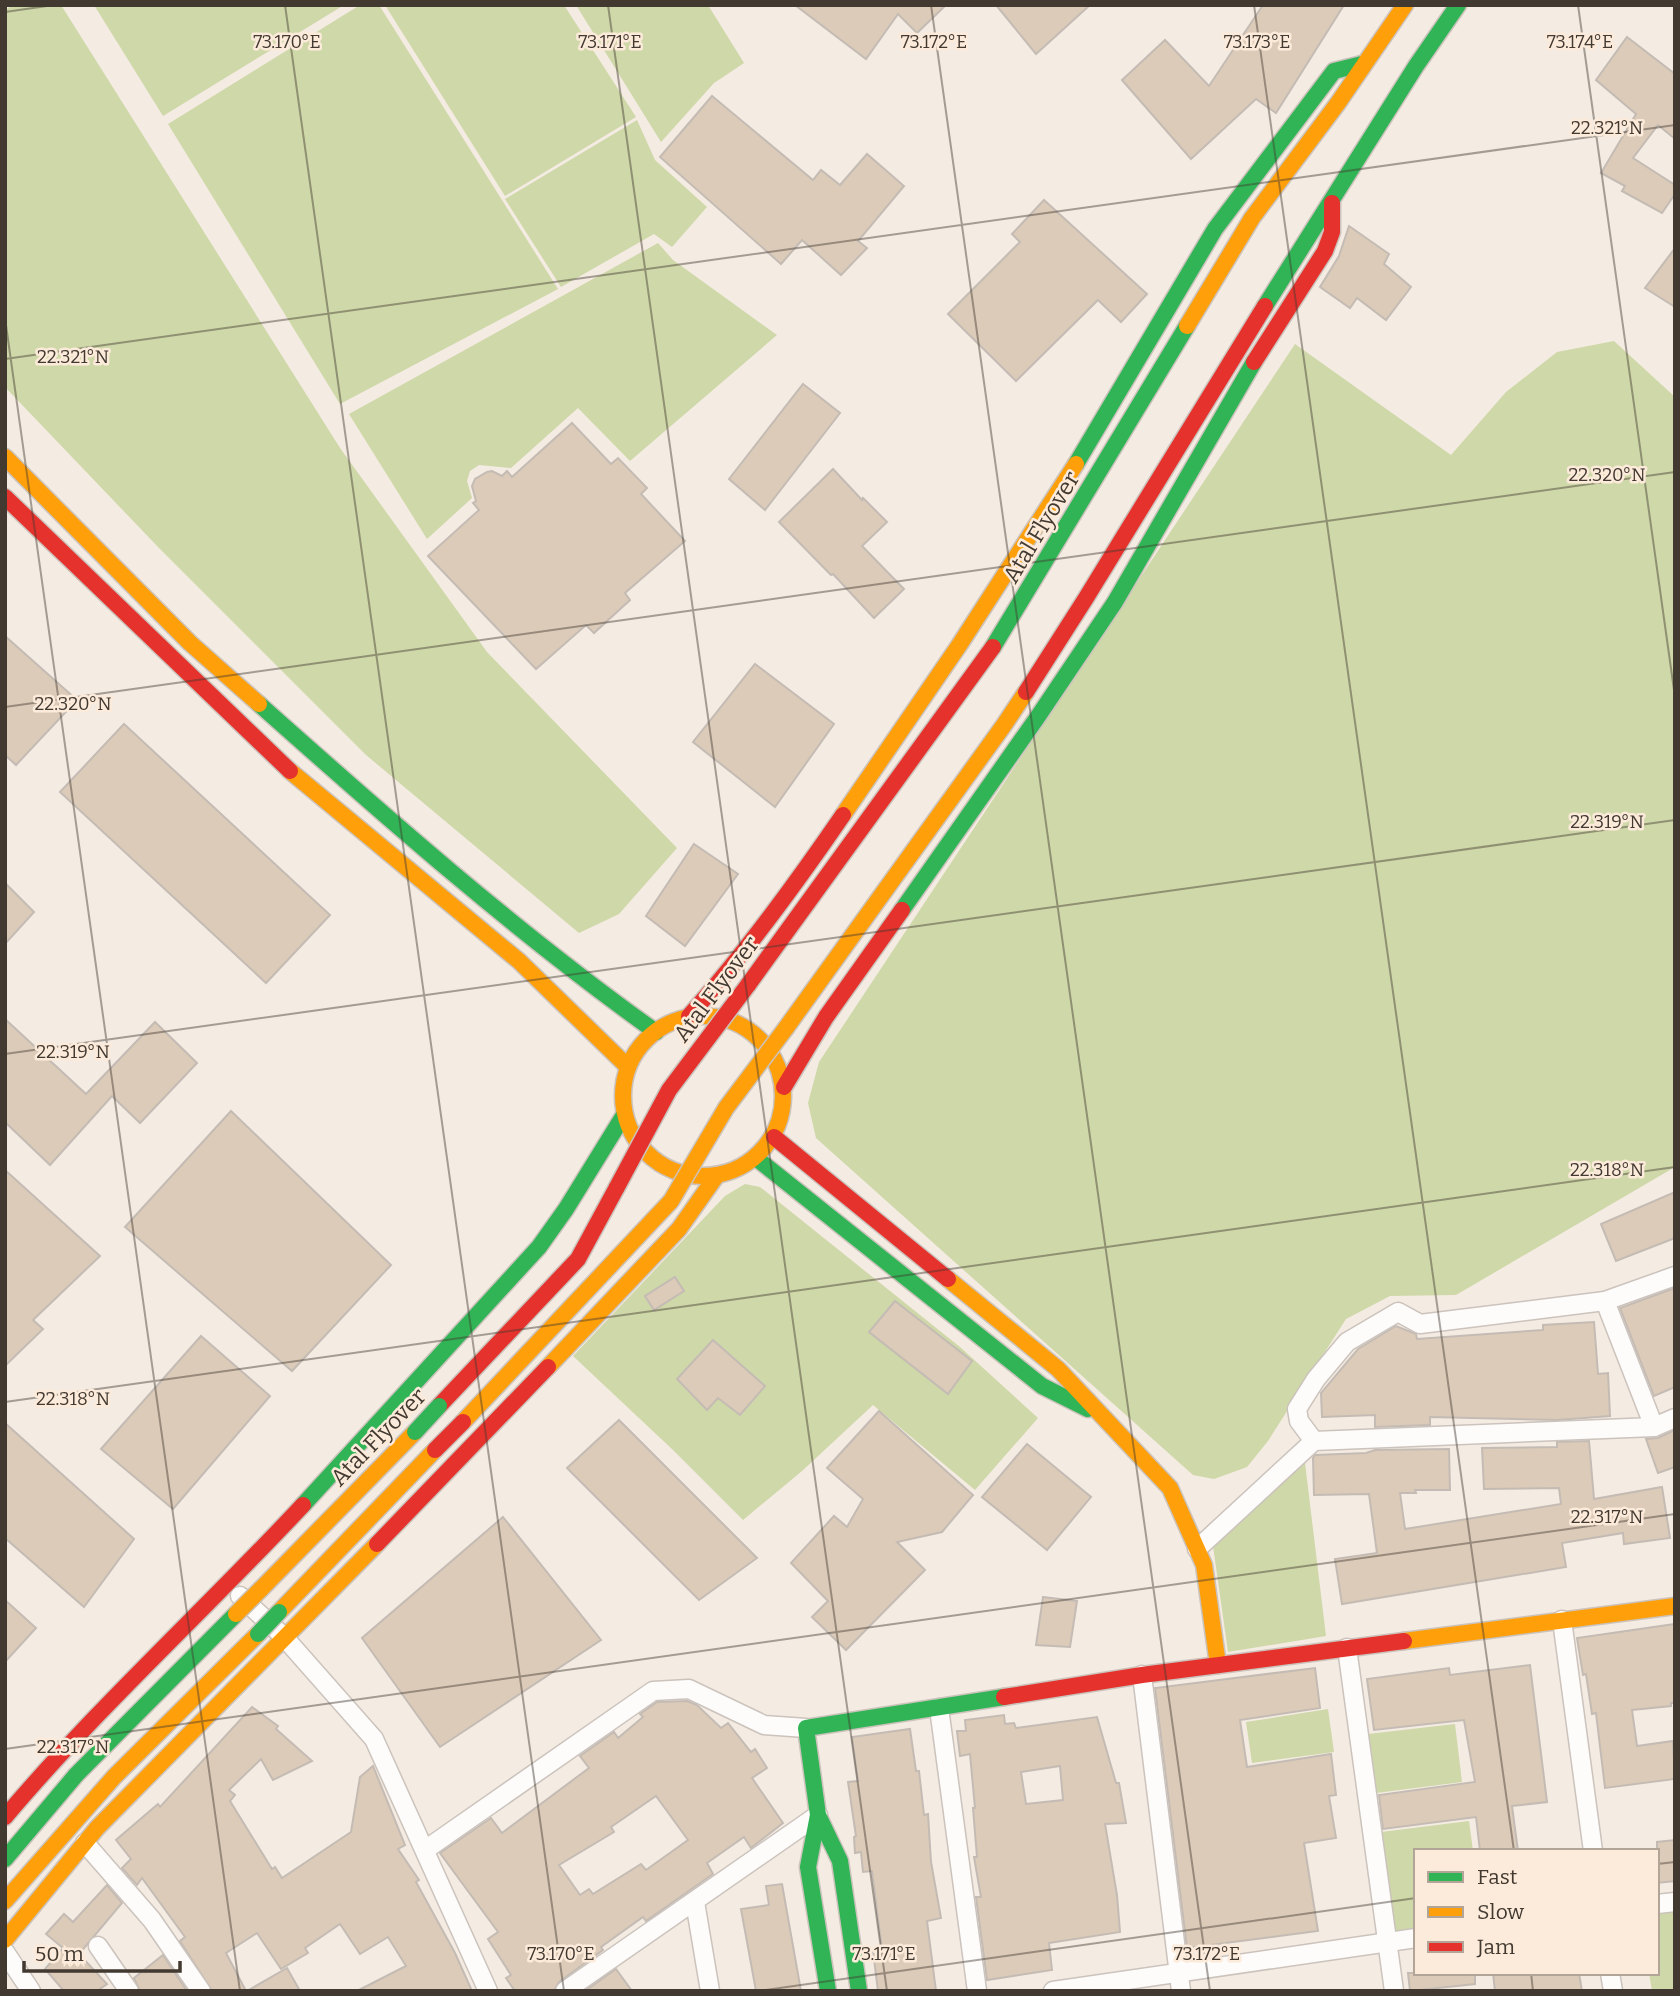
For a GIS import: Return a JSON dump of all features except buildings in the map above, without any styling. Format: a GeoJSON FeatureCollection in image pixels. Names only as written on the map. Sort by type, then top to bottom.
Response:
{"type":"FeatureCollection","features":[{"type":"Feature","properties":{"kind":"main road","name":"Atal Flyover"},"geometry":{"type":"LineString","coordinates":[[5,1859],[76,1775],[375,1474],[578,1259],[669,1090],[795,922],[1005,630],[1252,218],[1338,103],[1362,64],[1405,5]]}},
{"type":"Feature","properties":{"kind":"main road"},"geometry":{"type":"LineString","coordinates":[[5,1901],[114,1777],[258,1634],[671,1201],[726,1108],[1004,725],[1086,598],[1297,253],[1332,203],[1433,38],[1458,5]]}},
{"type":"Feature","properties":{"kind":"main road"},"geometry":{"type":"LineString","coordinates":[[690,1016],[718,984],[810,863],[968,633],[1052,504],[1214,229],[1334,71],[1362,64]]}},
{"type":"Feature","properties":{"kind":"main road"},"geometry":{"type":"LineString","coordinates":[[784,1087],[826,1017],[1037,718],[1115,602],[1244,378],[1325,251],[1332,232],[1332,203]]}},
{"type":"Feature","properties":{"kind":"main road"},"geometry":{"type":"LineString","coordinates":[[5,457],[190,643],[398,828],[590,985],[656,1032]]}},
{"type":"Feature","properties":{"kind":"main road"},"geometry":{"type":"LineString","coordinates":[[5,498],[304,784],[519,961],[628,1067]]}},
{"type":"Feature","properties":{"kind":"main road"},"geometry":{"type":"LineString","coordinates":[[102,590],[120,573]]}},
{"type":"Feature","properties":{"kind":"main road"},"geometry":{"type":"LineString","coordinates":[[379,847],[398,828]]}},
{"type":"Feature","properties":{"kind":"main road"},"geometry":{"type":"LineString","coordinates":[[690,1016],[716,1016],[741,1025],[762,1040],[777,1062],[784,1087],[783,1113],[774,1137],[756,1158],[732,1172],[717,1175],[705,1177],[678,1173],[653,1160],[635,1140],[624,1115],[622,1088],[628,1067],[644,1041],[656,1032],[665,1025],[690,1016]]}},
{"type":"Feature","properties":{"kind":"main road"},"geometry":{"type":"LineString","coordinates":[[5,1817],[85,1728],[227,1585],[398,1404],[539,1247],[624,1115]]}},
{"type":"Feature","properties":{"kind":"main road"},"geometry":{"type":"LineString","coordinates":[[774,1137],[1058,1369],[1170,1488],[1203,1565],[1218,1665]]}},
{"type":"Feature","properties":{"kind":"main road"},"geometry":{"type":"LineString","coordinates":[[756,1158],[1042,1386],[1101,1416]]}},
{"type":"Feature","properties":{"kind":"main road"},"geometry":{"type":"LineString","coordinates":[[5,1940],[85,1843],[471,1448],[679,1229],[717,1175]]}},
{"type":"Feature","properties":{"kind":"main road"},"geometry":{"type":"LineString","coordinates":[[398,1404],[471,1448]]}},
{"type":"Feature","properties":{"kind":"main road"},"geometry":{"type":"LineString","coordinates":[[859,1991],[840,1861],[818,1815],[806,1728],[1142,1675],[1675,1606]]}},
{"type":"Feature","properties":{"kind":"main road"},"geometry":{"type":"LineString","coordinates":[[818,1815],[808,1867],[828,1991]]}},
{"type":"Feature","properties":{"kind":"street"},"geometry":{"type":"LineString","coordinates":[[1314,1441],[1299,1421],[1297,1409],[1316,1379],[1347,1342],[1398,1312],[1420,1324],[1605,1301],[1675,1276]]}},
{"type":"Feature","properties":{"kind":"street"},"geometry":{"type":"LineString","coordinates":[[1605,1301],[1654,1427]]}},
{"type":"Feature","properties":{"kind":"street"},"geometry":{"type":"LineString","coordinates":[[1197,1549],[1314,1441],[1654,1427],[1675,1419]]}},
{"type":"Feature","properties":{"kind":"street"},"geometry":{"type":"LineString","coordinates":[[227,1585],[284,1637],[374,1739],[488,1991]]}},
{"type":"Feature","properties":{"kind":"street"},"geometry":{"type":"LineString","coordinates":[[1562,1620],[1593,1849]]}},
{"type":"Feature","properties":{"kind":"street"},"geometry":{"type":"LineString","coordinates":[[1346,1648],[1394,1991]]}},
{"type":"Feature","properties":{"kind":"street"},"geometry":{"type":"LineString","coordinates":[[1142,1675],[1180,1982]]}},
{"type":"Feature","properties":{"kind":"street"},"geometry":{"type":"LineString","coordinates":[[425,1850],[653,1691],[689,1689],[764,1725],[806,1728]]}},
{"type":"Feature","properties":{"kind":"street"},"geometry":{"type":"LineString","coordinates":[[939,1708],[977,1991]]}},
{"type":"Feature","properties":{"kind":"street"},"geometry":{"type":"LineString","coordinates":[[565,1991],[818,1815]]}},
{"type":"Feature","properties":{"kind":"street"},"geometry":{"type":"LineString","coordinates":[[85,1843],[145,1911],[201,1991]]}},
{"type":"Feature","properties":{"kind":"street"},"geometry":{"type":"LineString","coordinates":[[695,1902],[710,1991]]}},
{"type":"Feature","properties":{"kind":"street"},"geometry":{"type":"LineString","coordinates":[[1052,1991],[1180,1982],[1414,1938]]}},
{"type":"Feature","properties":{"kind":"street"},"geometry":{"type":"LineString","coordinates":[[98,1946],[129,1991]]}},
{"type":"Feature","properties":{"kind":"street"},"geometry":{"type":"LineString","coordinates":[[5,1952],[31,1991]]}},
{"type":"Feature","properties":{"kind":"green space"},"geometry":{"type":"Polygon","coordinates":[[[13,5],[61,5],[340,448],[487,652],[677,848],[619,914],[579,933],[366,755],[159,548],[5,387],[5,10],[13,5]]]}},
{"type":"Feature","properties":{"kind":"green space"},"geometry":{"type":"Polygon","coordinates":[[[94,5],[344,5],[163,116],[94,5]]]}},
{"type":"Feature","properties":{"kind":"green space"},"geometry":{"type":"Polygon","coordinates":[[[360,5],[379,5],[558,289],[340,404],[168,124],[360,5]]]}},
{"type":"Feature","properties":{"kind":"green space"},"geometry":{"type":"Polygon","coordinates":[[[385,5],[564,5],[636,117],[505,196],[385,5]]]}},
{"type":"Feature","properties":{"kind":"green space"},"geometry":{"type":"Polygon","coordinates":[[[576,5],[708,5],[744,63],[714,83],[661,142],[576,5]]]}},
{"type":"Feature","properties":{"kind":"green space"},"geometry":{"type":"Polygon","coordinates":[[[637,120],[655,160],[707,207],[672,247],[654,234],[561,287],[505,199],[637,120]]]}},
{"type":"Feature","properties":{"kind":"green space"},"geometry":{"type":"Polygon","coordinates":[[[658,243],[673,260],[777,335],[630,461],[578,408],[511,468],[479,465],[470,471],[467,481],[472,498],[427,539],[349,414],[658,243]]]}},
{"type":"Feature","properties":{"kind":"green space"},"geometry":{"type":"Polygon","coordinates":[[[1614,341],[1675,397],[1675,1167],[1456,1295],[1390,1296],[1346,1319],[1268,1441],[1247,1467],[1214,1479],[1193,1475],[816,1138],[808,1103],[819,1062],[1295,344],[1451,455],[1506,392],[1557,352],[1614,341]]]}},
{"type":"Feature","properties":{"kind":"green space"},"geometry":{"type":"Polygon","coordinates":[[[745,1184],[760,1187],[960,1347],[1038,1418],[975,1490],[873,1405],[802,1471],[743,1520],[573,1356],[725,1196],[745,1184]]]}},
{"type":"Feature","properties":{"kind":"green space"},"geometry":{"type":"Polygon","coordinates":[[[1305,1463],[1326,1636],[1228,1652],[1213,1546],[1305,1463]]]}},
{"type":"Feature","properties":{"kind":"green space"},"geometry":{"type":"Polygon","coordinates":[[[1328,1709],[1334,1752],[1252,1763],[1246,1722],[1328,1709]]]}},
{"type":"Feature","properties":{"kind":"green space"},"geometry":{"type":"Polygon","coordinates":[[[1455,1724],[1462,1782],[1376,1793],[1368,1734],[1455,1724]]]}},
{"type":"Feature","properties":{"kind":"green space"},"geometry":{"type":"Polygon","coordinates":[[[1469,1821],[1473,1849],[1414,1849],[1414,1928],[1395,1931],[1381,1832],[1469,1821]]]}},
{"type":"Feature","properties":{"kind":"green space"},"geometry":{"type":"Polygon","coordinates":[[[1675,1911],[1675,1991],[1652,1991],[1649,1975],[1659,1975],[1659,1913],[1675,1911]]]}},
{"type":"Feature","properties":{"kind":"traffic: fast"},"geometry":{"type":"LineString","coordinates":[[1265,306],[1416,66],[1458,5]]}},
{"type":"Feature","properties":{"kind":"traffic: fast"},"geometry":{"type":"LineString","coordinates":[[1076,464],[1215,229],[1334,71],[1362,64]]}},
{"type":"Feature","properties":{"kind":"traffic: fast"},"geometry":{"type":"LineString","coordinates":[[993,647],[1187,326]]}},
{"type":"Feature","properties":{"kind":"traffic: fast"},"geometry":{"type":"LineString","coordinates":[[902,910],[1115,602],[1254,362]]}},
{"type":"Feature","properties":{"kind":"traffic: fast"},"geometry":{"type":"LineString","coordinates":[[259,704],[404,832],[503,914],[656,1032]]}},
{"type":"Feature","properties":{"kind":"traffic: fast"},"geometry":{"type":"LineString","coordinates":[[303,1505],[539,1247],[566,1209],[624,1115]]}},
{"type":"Feature","properties":{"kind":"traffic: fast"},"geometry":{"type":"LineString","coordinates":[[756,1158],[1042,1386],[1088,1409]]}},
{"type":"Feature","properties":{"kind":"traffic: fast"},"geometry":{"type":"LineString","coordinates":[[415,1432],[439,1406]]}},
{"type":"Feature","properties":{"kind":"traffic: fast"},"geometry":{"type":"LineString","coordinates":[[258,1634],[279,1612]]}},
{"type":"Feature","properties":{"kind":"traffic: fast"},"geometry":{"type":"LineString","coordinates":[[5,1859],[76,1775],[236,1614]]}},
{"type":"Feature","properties":{"kind":"traffic: fast"},"geometry":{"type":"LineString","coordinates":[[859,1991],[840,1861],[818,1815],[806,1728],[1004,1697]]}},
{"type":"Feature","properties":{"kind":"traffic: fast"},"geometry":{"type":"LineString","coordinates":[[818,1815],[808,1867],[828,1991]]}},
{"type":"Feature","properties":{"kind":"traffic: slow"},"geometry":{"type":"LineString","coordinates":[[1187,326],[1252,218],[1338,103],[1405,5]]}},
{"type":"Feature","properties":{"kind":"traffic: slow"},"geometry":{"type":"LineString","coordinates":[[5,457],[190,643],[259,704]]}},
{"type":"Feature","properties":{"kind":"traffic: slow"},"geometry":{"type":"LineString","coordinates":[[843,815],[960,644],[1076,464]]}},
{"type":"Feature","properties":{"kind":"traffic: slow"},"geometry":{"type":"LineString","coordinates":[[786,1028],[1026,692]]}},
{"type":"Feature","properties":{"kind":"traffic: slow"},"geometry":{"type":"LineString","coordinates":[[290,771],[519,961],[628,1067]]}},
{"type":"Feature","properties":{"kind":"traffic: slow"},"geometry":{"type":"LineString","coordinates":[[703,1016],[734,1022],[760,1039],[777,1065],[783,1096],[777,1127],[760,1153],[734,1170],[703,1176],[672,1170],[646,1153],[629,1127],[623,1096],[629,1065],[646,1039],[672,1022],[703,1016]]}},
{"type":"Feature","properties":{"kind":"traffic: slow"},"geometry":{"type":"LineString","coordinates":[[671,1201],[726,1108],[786,1028]]}},
{"type":"Feature","properties":{"kind":"traffic: slow"},"geometry":{"type":"LineString","coordinates":[[548,1367],[679,1229],[717,1175]]}},
{"type":"Feature","properties":{"kind":"traffic: slow"},"geometry":{"type":"LineString","coordinates":[[463,1422],[671,1201]]}},
{"type":"Feature","properties":{"kind":"traffic: slow"},"geometry":{"type":"LineString","coordinates":[[948,1279],[1058,1369],[1170,1488],[1204,1565],[1218,1665]]}},
{"type":"Feature","properties":{"kind":"traffic: slow"},"geometry":{"type":"LineString","coordinates":[[261,1589],[415,1432]]}},
{"type":"Feature","properties":{"kind":"traffic: slow"},"geometry":{"type":"LineString","coordinates":[[279,1612],[435,1450]]}},
{"type":"Feature","properties":{"kind":"traffic: slow"},"geometry":{"type":"LineString","coordinates":[[5,1940],[97,1828],[377,1544]]}},
{"type":"Feature","properties":{"kind":"traffic: slow"},"geometry":{"type":"LineString","coordinates":[[236,1614],[261,1589]]}},
{"type":"Feature","properties":{"kind":"traffic: slow"},"geometry":{"type":"LineString","coordinates":[[1404,1641],[1675,1606]]}},
{"type":"Feature","properties":{"kind":"traffic: slow"},"geometry":{"type":"LineString","coordinates":[[5,1901],[114,1777],[258,1634]]}},
{"type":"Feature","properties":{"kind":"traffic: jam"},"geometry":{"type":"LineString","coordinates":[[1254,362],[1325,251],[1332,232],[1332,203]]}},
{"type":"Feature","properties":{"kind":"traffic: jam"},"geometry":{"type":"LineString","coordinates":[[1026,692],[1265,306]]}},
{"type":"Feature","properties":{"kind":"traffic: jam"},"geometry":{"type":"LineString","coordinates":[[5,497],[290,771]]}},
{"type":"Feature","properties":{"kind":"traffic: jam"},"geometry":{"type":"LineString","coordinates":[[748,985],[993,647]]}},
{"type":"Feature","properties":{"kind":"traffic: jam"},"geometry":{"type":"LineString","coordinates":[[689,1016],[769,918],[843,815]]}},
{"type":"Feature","properties":{"kind":"traffic: jam"},"geometry":{"type":"LineString","coordinates":[[784,1087],[826,1017],[902,910]]}},
{"type":"Feature","properties":{"kind":"traffic: jam"},"geometry":{"type":"LineString","coordinates":[[617,1187],[669,1090],[748,985]]}},
{"type":"Feature","properties":{"kind":"traffic: jam"},"geometry":{"type":"LineString","coordinates":[[774,1137],[948,1279]]}},
{"type":"Feature","properties":{"kind":"traffic: jam"},"geometry":{"type":"LineString","coordinates":[[439,1406],[578,1259],[617,1187]]}},
{"type":"Feature","properties":{"kind":"traffic: jam"},"geometry":{"type":"LineString","coordinates":[[377,1544],[548,1367]]}},
{"type":"Feature","properties":{"kind":"traffic: jam"},"geometry":{"type":"LineString","coordinates":[[435,1450],[463,1422]]}},
{"type":"Feature","properties":{"kind":"traffic: jam"},"geometry":{"type":"LineString","coordinates":[[5,1817],[114,1698],[303,1505]]}},
{"type":"Feature","properties":{"kind":"traffic: jam"},"geometry":{"type":"LineString","coordinates":[[1004,1697],[1142,1675],[1404,1641]]}}]}
